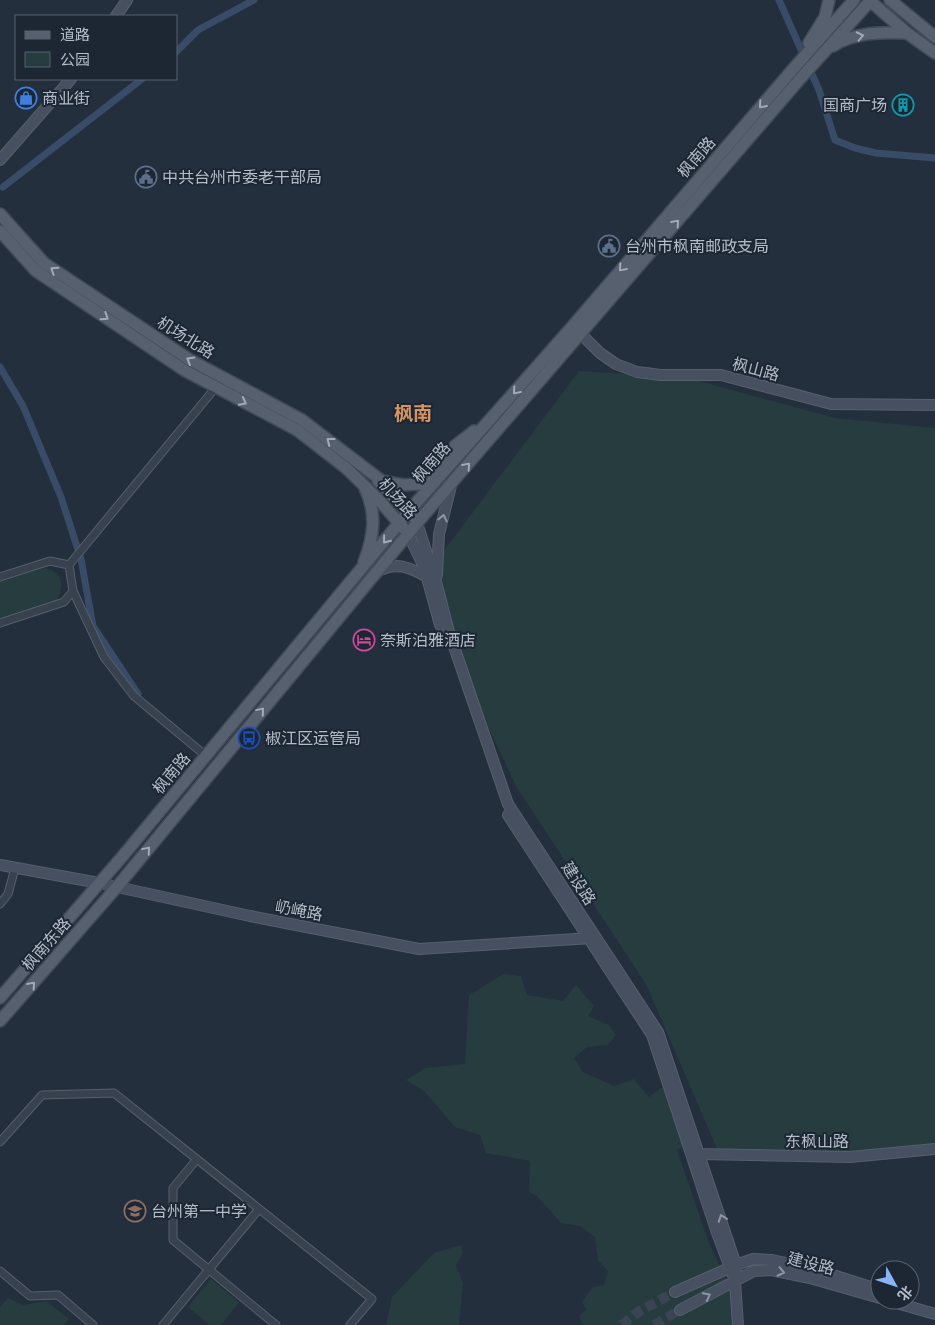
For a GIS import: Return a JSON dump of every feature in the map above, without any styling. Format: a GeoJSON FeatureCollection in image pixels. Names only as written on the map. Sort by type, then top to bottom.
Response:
{"type":"FeatureCollection","features":[{"type":"Feature","properties":{"kind":"main road"},"geometry":{"type":"LineString","coordinates":[[117,15],[127,0]]}},
{"type":"Feature","properties":{"kind":"main road"},"geometry":{"type":"LineString","coordinates":[[809,48],[825,17],[829,0]]}},
{"type":"Feature","properties":{"kind":"main road"},"geometry":{"type":"LineString","coordinates":[[809,48],[854,0]]}},
{"type":"Feature","properties":{"kind":"main road"},"geometry":{"type":"LineString","coordinates":[[870,0],[906,33],[935,53]]}},
{"type":"Feature","properties":{"kind":"main road","name":"枫南路"},"geometry":{"type":"LineString","coordinates":[[799,80],[870,0]]}},
{"type":"Feature","properties":{"kind":"main road"},"geometry":{"type":"LineString","coordinates":[[890,0],[935,37]]}},
{"type":"Feature","properties":{"kind":"main road","name":"枫南路"},"geometry":{"type":"LineString","coordinates":[[116,888],[408,534],[808,70],[835,44],[854,37],[886,32],[906,33]]}},
{"type":"Feature","properties":{"kind":"main road","name":"枫南路"},"geometry":{"type":"LineString","coordinates":[[0,998],[206,756],[409,512],[794,68],[809,48]]}},
{"type":"Feature","properties":{"kind":"main road"},"geometry":{"type":"LineString","coordinates":[[1,159],[70,80]]}},
{"type":"Feature","properties":{"kind":"main road","name":"机场北路"},"geometry":{"type":"LineString","coordinates":[[0,214],[44,262],[190,360],[302,420],[368,471]]}},
{"type":"Feature","properties":{"kind":"main road","name":"机场北路"},"geometry":{"type":"LineString","coordinates":[[0,231],[36,272],[184,370],[297,430],[346,468],[363,484]]}},
{"type":"Feature","properties":{"kind":"main road","name":"枫山路"},"geometry":{"type":"LineString","coordinates":[[581,334],[600,353],[616,364],[637,372],[670,375],[721,375],[831,404],[935,405]]}},
{"type":"Feature","properties":{"kind":"main road"},"geometry":{"type":"LineString","coordinates":[[368,471],[389,484],[420,484],[456,445],[487,423]]}},
{"type":"Feature","properties":{"kind":"main road","name":"机场路"},"geometry":{"type":"LineString","coordinates":[[368,471],[409,512]]}},
{"type":"Feature","properties":{"kind":"main road"},"geometry":{"type":"LineString","coordinates":[[437,584],[439,534],[452,482]]}},
{"type":"Feature","properties":{"kind":"main road"},"geometry":{"type":"LineString","coordinates":[[362,569],[374,527],[372,506],[363,484]]}},
{"type":"Feature","properties":{"kind":"main road","name":"机场路"},"geometry":{"type":"LineString","coordinates":[[363,484],[408,534]]}},
{"type":"Feature","properties":{"kind":"main road","name":"建设路"},"geometry":{"type":"LineString","coordinates":[[409,512],[417,524],[437,584],[449,632],[508,804],[652,1035],[733,1266]]}},
{"type":"Feature","properties":{"kind":"main road","name":"建设路"},"geometry":{"type":"LineString","coordinates":[[408,534],[427,577],[442,632],[502,806],[591,938],[658,1032],[725,1226],[735,1282]]}},
{"type":"Feature","properties":{"kind":"main road"},"geometry":{"type":"LineString","coordinates":[[376,572],[394,565],[409,568],[427,577]]}},
{"type":"Feature","properties":{"kind":"main road","name":"屷崦路"},"geometry":{"type":"LineString","coordinates":[[0,865],[99,883],[250,916],[418,948],[591,938]]}},
{"type":"Feature","properties":{"kind":"main road","name":"枫南东路"},"geometry":{"type":"LineString","coordinates":[[0,1021],[116,888]]}},
{"type":"Feature","properties":{"kind":"main road","name":"东枫山路"},"geometry":{"type":"LineString","coordinates":[[699,1154],[850,1157],[935,1150]]}},
{"type":"Feature","properties":{"kind":"main road","name":"建设路"},"geometry":{"type":"LineString","coordinates":[[675,1292],[753,1259],[772,1260],[814,1269],[870,1287]]}},
{"type":"Feature","properties":{"kind":"main road","name":"建设路"},"geometry":{"type":"LineString","coordinates":[[680,1310],[754,1271],[771,1270],[810,1278],[870,1295]]}},
{"type":"Feature","properties":{"kind":"main road"},"geometry":{"type":"LineString","coordinates":[[735,1282],[738,1325]]}},
{"type":"Feature","properties":{"kind":"main road"},"geometry":{"type":"LineString","coordinates":[[920,1303],[935,1307]]}},
{"type":"Feature","properties":{"kind":"main road"},"geometry":{"type":"LineString","coordinates":[[920,1310],[935,1314]]}},
{"type":"Feature","properties":{"kind":"street"},"geometry":{"type":"LineString","coordinates":[[68,565],[216,387]]}},
{"type":"Feature","properties":{"kind":"street"},"geometry":{"type":"LineString","coordinates":[[0,577],[50,561],[68,565]]}},
{"type":"Feature","properties":{"kind":"street"},"geometry":{"type":"LineString","coordinates":[[68,565],[73,591],[104,657],[134,696],[206,756]]}},
{"type":"Feature","properties":{"kind":"street"},"geometry":{"type":"LineString","coordinates":[[0,623],[64,602],[73,591]]}},
{"type":"Feature","properties":{"kind":"street"},"geometry":{"type":"LineString","coordinates":[[0,904],[8,894],[15,868]]}},
{"type":"Feature","properties":{"kind":"street"},"geometry":{"type":"LineString","coordinates":[[0,1142],[42,1095],[114,1093],[372,1299],[350,1325]]}},
{"type":"Feature","properties":{"kind":"street"},"geometry":{"type":"LineString","coordinates":[[197,1159],[173,1188],[173,1240],[276,1325]]}},
{"type":"Feature","properties":{"kind":"street"},"geometry":{"type":"LineString","coordinates":[[163,1325],[259,1209]]}},
{"type":"Feature","properties":{"kind":"street"},"geometry":{"type":"LineString","coordinates":[[0,1271],[30,1296],[58,1295],[93,1325]]}},
{"type":"Feature","properties":{"kind":"green space"},"geometry":{"type":"Polygon","coordinates":[[[579,371],[688,378],[835,418],[935,428],[935,1151],[718,1151],[646,984],[517,788],[456,658],[437,560],[579,371]]]}},
{"type":"Feature","properties":{"kind":"green space"},"geometry":{"type":"Polygon","coordinates":[[[43,568],[55,573],[61,581],[61,591],[55,602],[0,620],[0,582],[43,568]]]}},
{"type":"Feature","properties":{"kind":"green space"},"geometry":{"type":"Polygon","coordinates":[[[504,974],[521,976],[527,995],[563,1001],[576,985],[594,1006],[588,1016],[609,1025],[616,1035],[608,1045],[587,1047],[574,1058],[583,1072],[614,1086],[634,1079],[649,1097],[664,1086],[684,1145],[677,1150],[709,1243],[729,1285],[735,1325],[583,1325],[579,1316],[586,1310],[582,1302],[593,1287],[604,1285],[608,1271],[598,1260],[595,1237],[580,1226],[561,1223],[537,1196],[529,1192],[530,1161],[486,1153],[480,1135],[455,1127],[425,1092],[406,1080],[425,1068],[465,1064],[469,995],[504,974]]]}},
{"type":"Feature","properties":{"kind":"green space"},"geometry":{"type":"Polygon","coordinates":[[[461,1245],[463,1253],[456,1265],[463,1283],[459,1325],[386,1325],[392,1297],[434,1253],[461,1245]]]}},
{"type":"Feature","properties":{"kind":"green space"},"geometry":{"type":"Polygon","coordinates":[[[211,1279],[239,1302],[221,1325],[210,1325],[188,1307],[211,1279]]]}},
{"type":"Feature","properties":{"kind":"green space"},"geometry":{"type":"Polygon","coordinates":[[[8,1298],[23,1305],[46,1301],[69,1319],[64,1325],[0,1325],[0,1307],[8,1298]]]}},
{"type":"Feature","properties":{"kind":"waterway"},"geometry":{"type":"LineString","coordinates":[[178,50],[198,30],[254,0]]}},
{"type":"Feature","properties":{"kind":"waterway"},"geometry":{"type":"LineString","coordinates":[[779,0],[819,90],[835,140],[855,148],[876,153],[935,158]]}},
{"type":"Feature","properties":{"kind":"waterway"},"geometry":{"type":"LineString","coordinates":[[3,187],[141,80]]}},
{"type":"Feature","properties":{"kind":"waterway"},"geometry":{"type":"LineString","coordinates":[[0,367],[23,406],[61,497],[81,559],[93,626],[138,694]]}},
{"type":"Feature","properties":{"kind":"tunnel"},"geometry":{"type":"LineString","coordinates":[[622,1325],[638,1312],[675,1292]]}},
{"type":"Feature","properties":{"kind":"tunnel"},"geometry":{"type":"LineString","coordinates":[[654,1325],[680,1310]]}},
{"type":"Feature","properties":{"kind":"place","name":"商业街"},"geometry":{"type":"Point","coordinates":[26,98]}},
{"type":"Feature","properties":{"kind":"place","name":"国商广场"},"geometry":{"type":"Point","coordinates":[903,105]}},
{"type":"Feature","properties":{"kind":"place","name":"中共台州市委老干部局"},"geometry":{"type":"Point","coordinates":[146,177]}},
{"type":"Feature","properties":{"kind":"place","name":"台州市枫南邮政支局"},"geometry":{"type":"Point","coordinates":[609,246]}},
{"type":"Feature","properties":{"kind":"place","name":"奈斯泊雅酒店"},"geometry":{"type":"Point","coordinates":[364,640]}},
{"type":"Feature","properties":{"kind":"place","name":"椒江区运管局"},"geometry":{"type":"Point","coordinates":[249,738]}},
{"type":"Feature","properties":{"kind":"place","name":"台州第一中学"},"geometry":{"type":"Point","coordinates":[135,1211]}},
{"type":"Feature","properties":{"kind":"district","name":"枫南"},"geometry":{"type":"Point","coordinates":[413,413]}}]}
